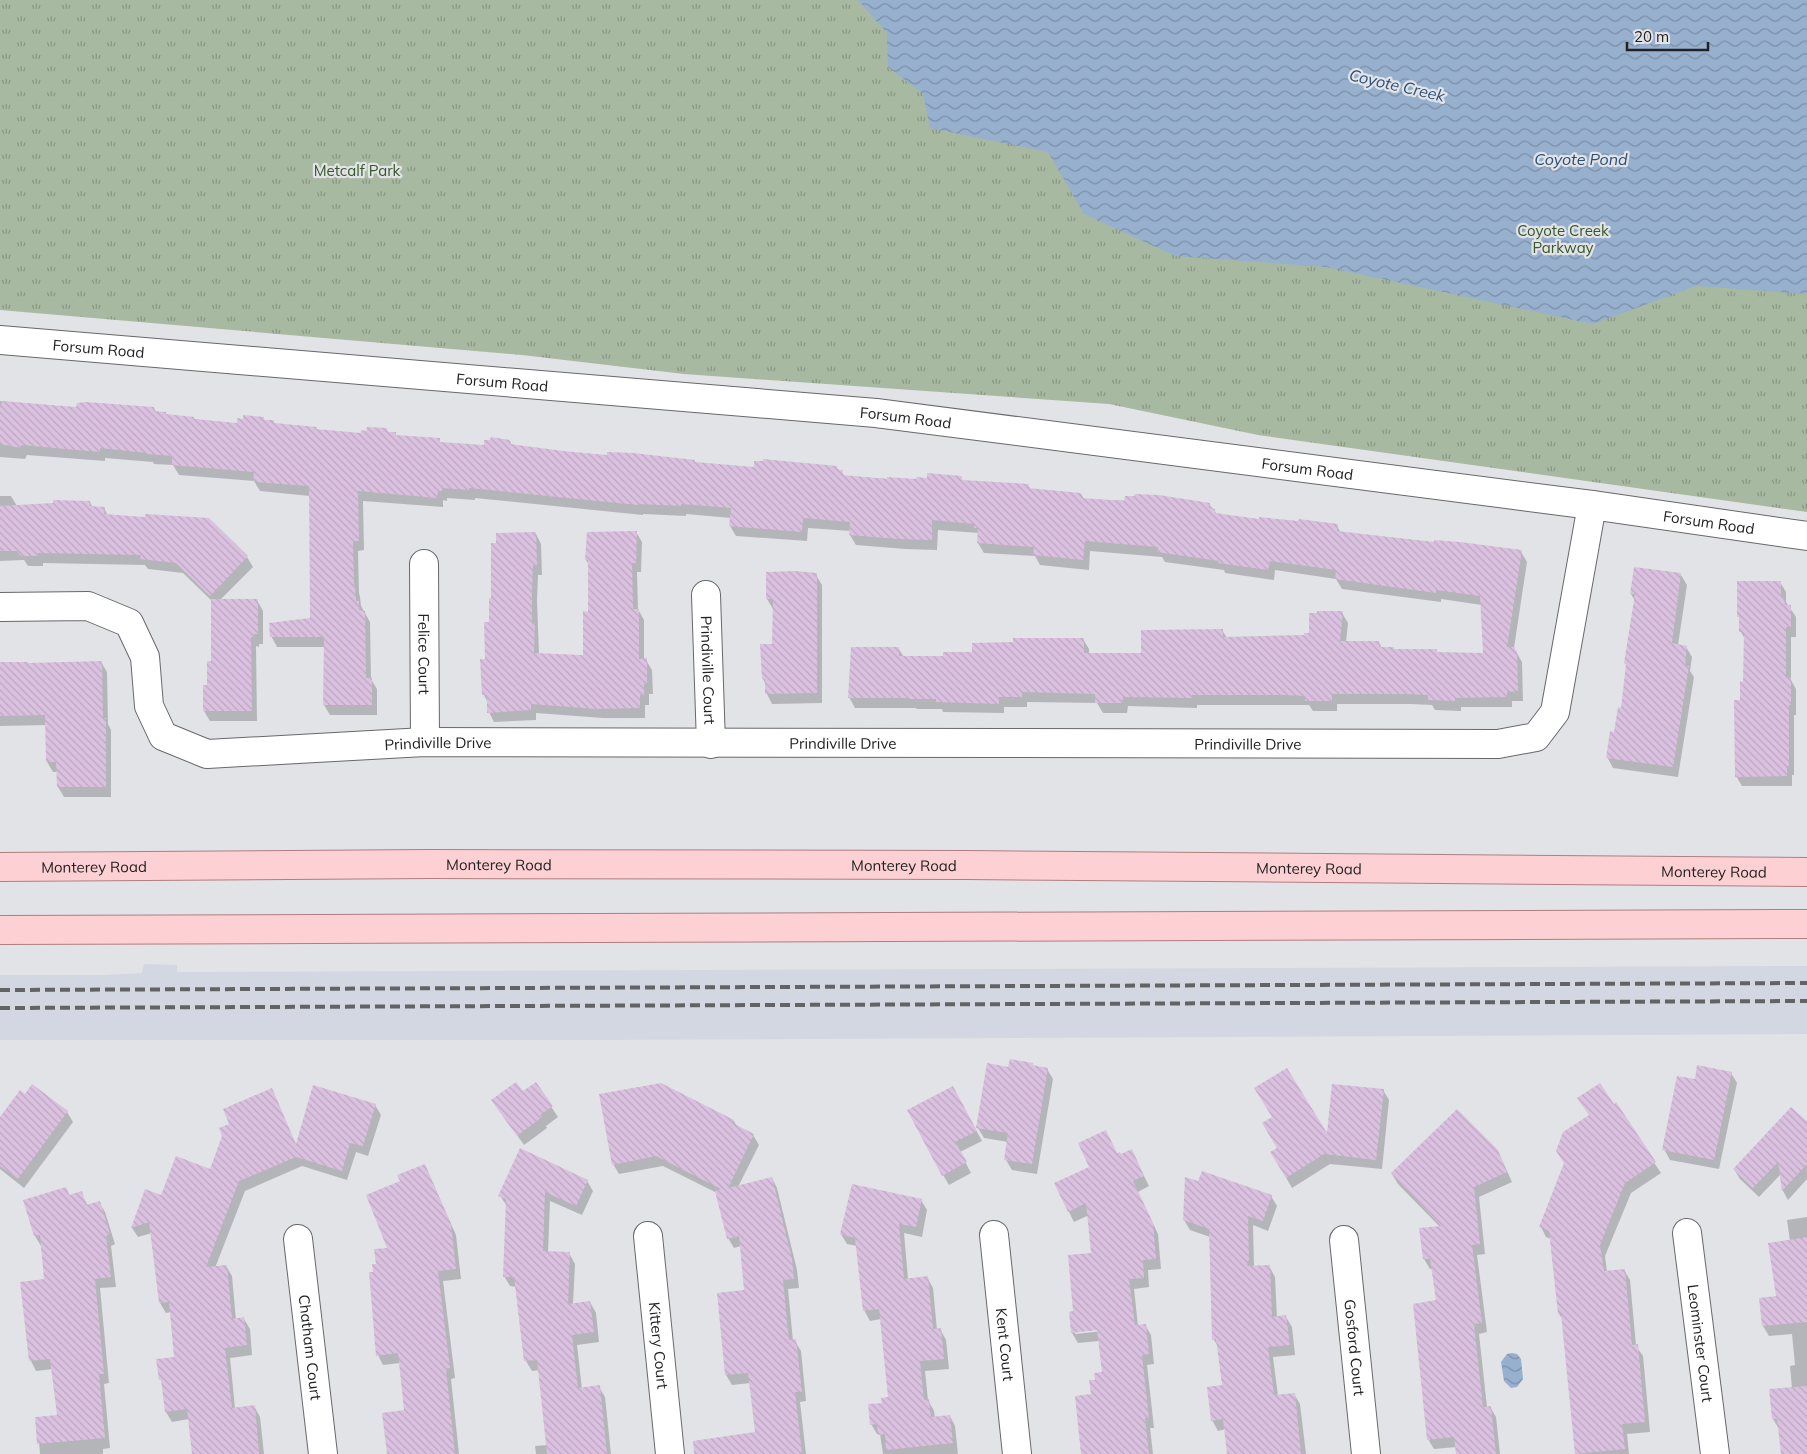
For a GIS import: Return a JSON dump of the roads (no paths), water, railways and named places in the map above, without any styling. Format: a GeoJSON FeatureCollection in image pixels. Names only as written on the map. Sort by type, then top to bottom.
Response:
{"type":"FeatureCollection","features":[{"type":"Feature","properties":{"kind":"main road","name":"Monterey Road"},"geometry":{"type":"LineString","coordinates":[[0,867],[430,864],[945,865],[1807,872]]}},
{"type":"Feature","properties":{"kind":"main road"},"geometry":{"type":"LineString","coordinates":[[0,930],[1807,924]]}},
{"type":"Feature","properties":{"kind":"street","name":"Forsum Road"},"geometry":{"type":"LineString","coordinates":[[0,340],[876,413],[1592,505],[1807,536]]}},
{"type":"Feature","properties":{"kind":"street","name":"Prindiville Drive"},"geometry":{"type":"LineString","coordinates":[[0,607],[88,606],[129,624],[146,657],[148,706],[164,736],[207,754],[426,742],[1498,744],[1536,737],[1555,712],[1592,505]]}},
{"type":"Feature","properties":{"kind":"street","name":"Felice Court"},"geometry":{"type":"LineString","coordinates":[[424,564],[426,742]]}},
{"type":"Feature","properties":{"kind":"street","name":"Prindiville Court"},"geometry":{"type":"LineString","coordinates":[[706,595],[711,744]]}},
{"type":"Feature","properties":{"kind":"street","name":"Leominster Court"},"geometry":{"type":"LineString","coordinates":[[1687,1233],[1715,1454]]}},
{"type":"Feature","properties":{"kind":"street","name":"Kent Court"},"geometry":{"type":"LineString","coordinates":[[994,1235],[1017,1454]]}},
{"type":"Feature","properties":{"kind":"street","name":"Kittery Court"},"geometry":{"type":"LineString","coordinates":[[648,1236],[670,1454]]}},
{"type":"Feature","properties":{"kind":"street","name":"Chatham Court"},"geometry":{"type":"LineString","coordinates":[[298,1239],[323,1454]]}},
{"type":"Feature","properties":{"kind":"street","name":"Gosford Court"},"geometry":{"type":"LineString","coordinates":[[1344,1240],[1366,1454]]}},
{"type":"Feature","properties":{"kind":"water","name":"Coyote Pond"},"geometry":{"type":"Polygon","coordinates":[[[858,0],[1807,0],[1807,294],[1696,286],[1593,324],[1326,267],[1175,256],[1084,214],[1048,152],[930,128],[923,94],[888,67],[887,33],[858,0]]]}},
{"type":"Feature","properties":{"kind":"water"},"geometry":{"type":"Polygon","coordinates":[[[1507,1354],[1517,1354],[1521,1359],[1523,1379],[1517,1387],[1511,1388],[1504,1381],[1501,1362],[1507,1354]]]}},
{"type":"Feature","properties":{"kind":"railway"},"geometry":{"type":"LineString","coordinates":[[0,990],[1807,983]]}},
{"type":"Feature","properties":{"kind":"railway"},"geometry":{"type":"LineString","coordinates":[[0,1008],[1807,1001]]}},
{"type":"Feature","properties":{"kind":"water label","name":"Coyote Creek"},"geometry":{"type":"Point","coordinates":[1397,85]}},
{"type":"Feature","properties":{"kind":"park label","name":"Metcalf Park"},"geometry":{"type":"Point","coordinates":[357,170]}},
{"type":"Feature","properties":{"kind":"park label","name":"Coyote Creek Parkway"},"geometry":{"type":"Point","coordinates":[1563,238]}}]}
